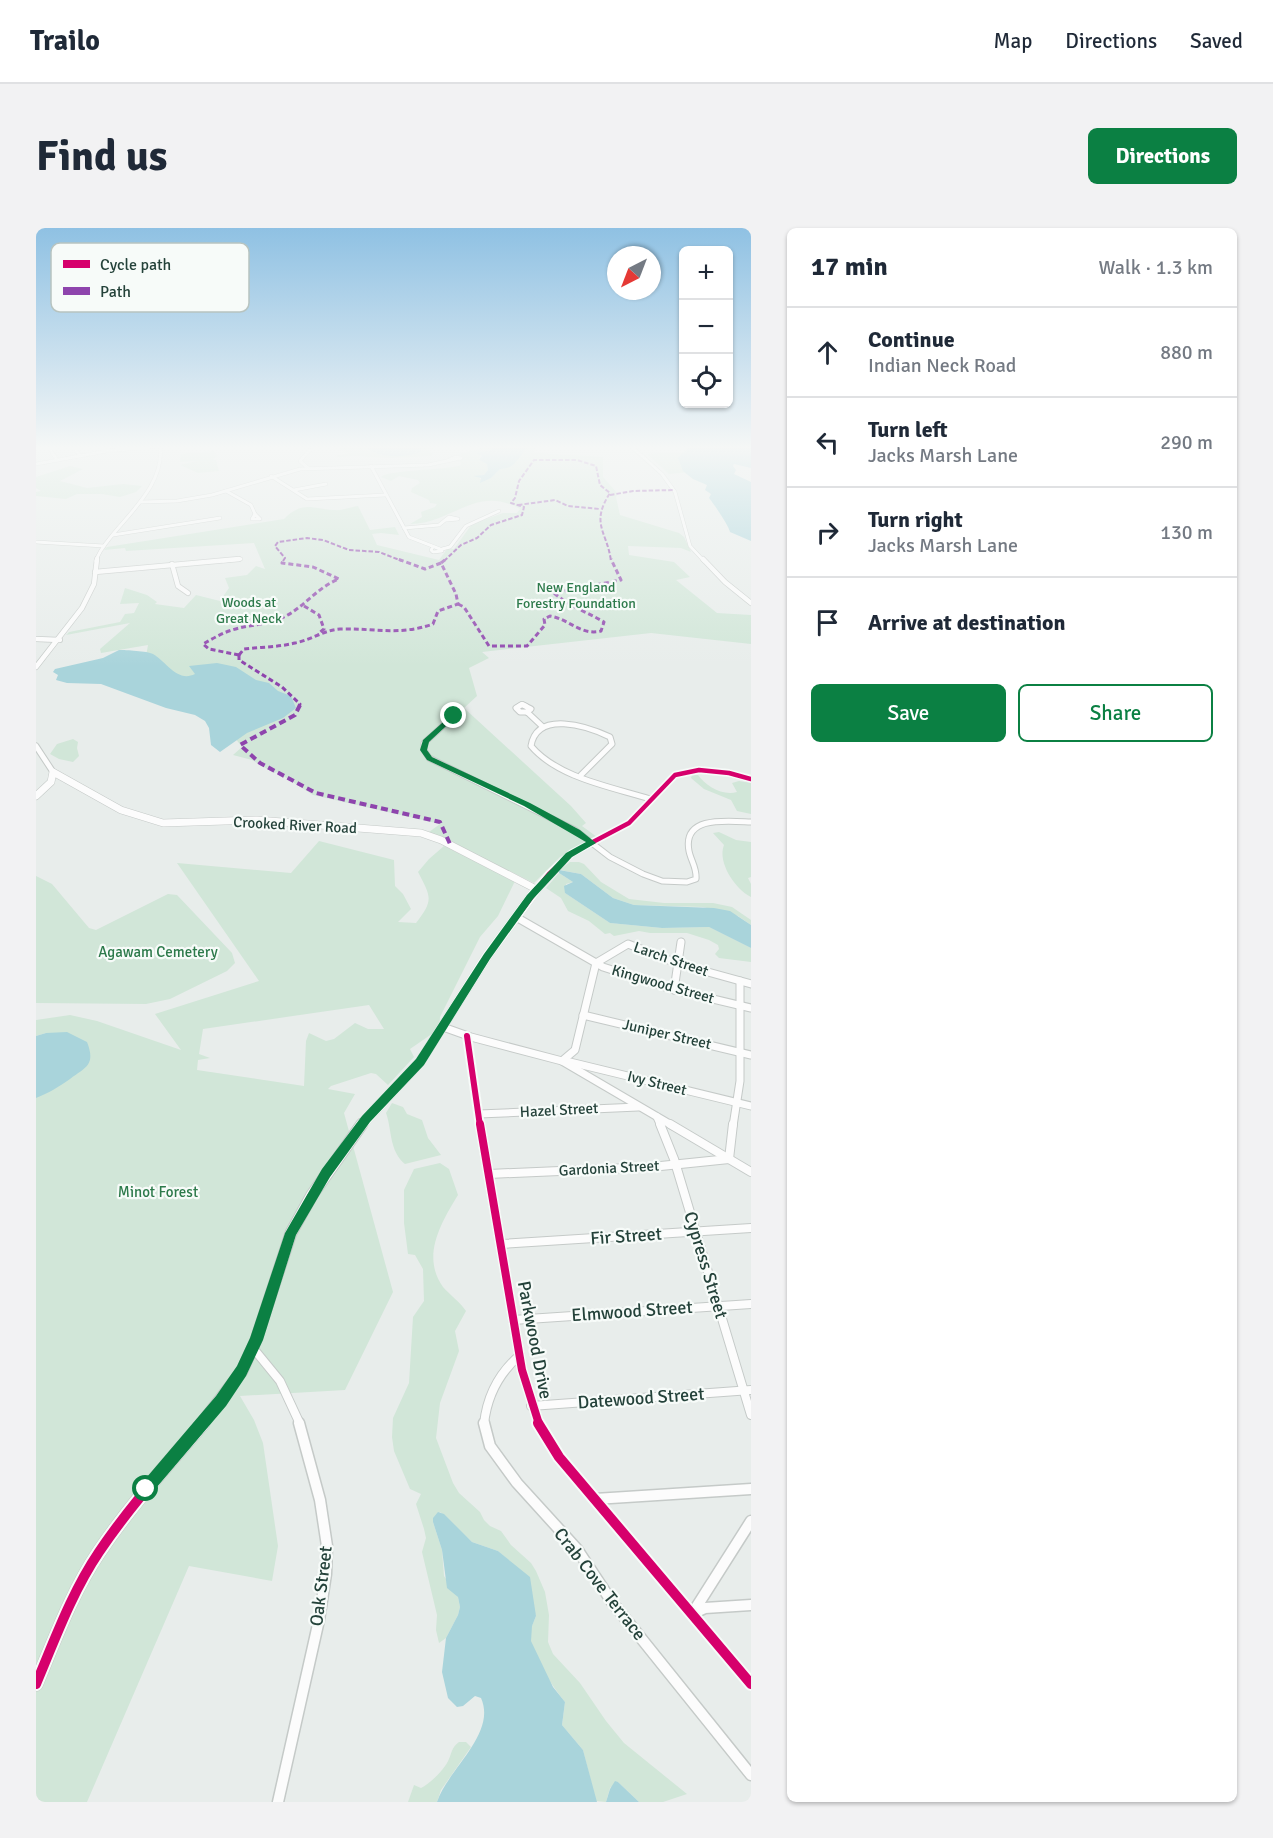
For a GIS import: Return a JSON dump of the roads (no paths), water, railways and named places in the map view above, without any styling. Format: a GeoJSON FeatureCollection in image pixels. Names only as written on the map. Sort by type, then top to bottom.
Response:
{"type":"FeatureCollection","features":[{"type":"Feature","properties":{"kind":"street"},"geometry":{"type":"LineString","coordinates":[[36,667],[78,617],[94,584],[96,558],[127,518]]}},
{"type":"Feature","properties":{"kind":"street"},"geometry":{"type":"LineString","coordinates":[[113,535],[217,518]]}},
{"type":"Feature","properties":{"kind":"street"},"geometry":{"type":"LineString","coordinates":[[399,518],[411,539],[442,549],[450,547],[466,526],[483,518]]}},
{"type":"Feature","properties":{"kind":"street"},"geometry":{"type":"LineString","coordinates":[[404,528],[438,526],[447,518]]}},
{"type":"Feature","properties":{"kind":"street"},"geometry":{"type":"LineString","coordinates":[[447,520],[458,519],[456,518]]}},
{"type":"Feature","properties":{"kind":"street"},"geometry":{"type":"LineString","coordinates":[[682,518],[690,546],[725,582],[751,603]]}},
{"type":"Feature","properties":{"kind":"street"},"geometry":{"type":"LineString","coordinates":[[36,542],[104,546]]}},
{"type":"Feature","properties":{"kind":"street"},"geometry":{"type":"LineString","coordinates":[[96,573],[241,559]]}},
{"type":"Feature","properties":{"kind":"street"},"geometry":{"type":"LineString","coordinates":[[172,564],[178,586],[188,593]]}},
{"type":"Feature","properties":{"kind":"street"},"geometry":{"type":"LineString","coordinates":[[36,639],[60,640]]}},
{"type":"Feature","properties":{"kind":"street"},"geometry":{"type":"LineString","coordinates":[[528,712],[543,727]]}},
{"type":"Feature","properties":{"kind":"street"},"geometry":{"type":"LineString","coordinates":[[456,714],[425,741],[423,748],[428,756],[535,809],[618,861],[657,880],[687,882],[695,880],[697,876],[688,847],[693,830],[710,821],[751,822]]}},
{"type":"Feature","properties":{"kind":"street"},"geometry":{"type":"LineString","coordinates":[[581,776],[610,747],[611,739],[607,735],[578,724],[558,724],[543,727],[532,737],[531,746],[534,752],[544,760],[581,776],[650,799]]}},
{"type":"Feature","properties":{"kind":"street"},"geometry":{"type":"LineString","coordinates":[[36,746],[52,772],[51,782],[36,796]]}},
{"type":"Feature","properties":{"kind":"street"},"geometry":{"type":"LineString","coordinates":[[36,1684],[66,1612],[98,1553],[158,1473],[227,1393],[253,1348],[291,1233],[308,1200],[352,1136],[417,1066],[487,956],[536,889],[569,855],[625,826],[672,777],[690,770],[729,773],[751,779]]}},
{"type":"Feature","properties":{"kind":"street","name":"Crooked River Road"},"geometry":{"type":"LineString","coordinates":[[52,772],[115,808],[164,824],[257,820],[427,834],[536,889]]}},
{"type":"Feature","properties":{"kind":"street","name":"Kingwood Street"},"geometry":{"type":"LineString","coordinates":[[516,917],[596,963],[674,990],[751,1008]]}},
{"type":"Feature","properties":{"kind":"street"},"geometry":{"type":"LineString","coordinates":[[674,990],[681,942]]}},
{"type":"Feature","properties":{"kind":"street","name":"Larch Street"},"geometry":{"type":"LineString","coordinates":[[596,963],[628,944],[679,964],[751,984]]}},
{"type":"Feature","properties":{"kind":"street"},"geometry":{"type":"LineString","coordinates":[[562,1061],[575,1050],[596,963]]}},
{"type":"Feature","properties":{"kind":"street"},"geometry":{"type":"LineString","coordinates":[[729,1159],[730,1141],[738,1103],[742,1006],[740,981]]}},
{"type":"Feature","properties":{"kind":"street","name":"Juniper Street"},"geometry":{"type":"LineString","coordinates":[[583,1015],[751,1054]]}},
{"type":"Feature","properties":{"kind":"street"},"geometry":{"type":"LineString","coordinates":[[443,1027],[467,1036],[562,1061],[751,1172]]}},
{"type":"Feature","properties":{"kind":"street","name":"Parkwood Drive"},"geometry":{"type":"LineString","coordinates":[[467,1036],[513,1320],[531,1406],[551,1446],[751,1684]]}},
{"type":"Feature","properties":{"kind":"street","name":"Ivy Street"},"geometry":{"type":"LineString","coordinates":[[562,1061],[751,1106]]}},
{"type":"Feature","properties":{"kind":"street","name":"Hazel Street"},"geometry":{"type":"LineString","coordinates":[[479,1114],[640,1107]]}},
{"type":"Feature","properties":{"kind":"street","name":"Cypress Street"},"geometry":{"type":"LineString","coordinates":[[657,1117],[675,1165],[747,1390],[751,1415]]}},
{"type":"Feature","properties":{"kind":"street","name":"Gardonia Street"},"geometry":{"type":"LineString","coordinates":[[489,1174],[675,1165],[729,1159]]}},
{"type":"Feature","properties":{"kind":"street","name":"Fir Street"},"geometry":{"type":"LineString","coordinates":[[501,1244],[751,1227]]}},
{"type":"Feature","properties":{"kind":"street","name":"Elmwood Street"},"geometry":{"type":"LineString","coordinates":[[513,1320],[751,1304]]}},
{"type":"Feature","properties":{"kind":"street","name":"Oak Street"},"geometry":{"type":"LineString","coordinates":[[253,1348],[280,1381],[300,1424],[320,1500],[327,1546],[326,1574],[319,1620],[278,1802]]}},
{"type":"Feature","properties":{"kind":"street","name":"Crab Cove Terrace"},"geometry":{"type":"LineString","coordinates":[[520,1355],[505,1368],[489,1396],[484,1428],[490,1446],[517,1483],[577,1550],[608,1596],[751,1775]]}},
{"type":"Feature","properties":{"kind":"street","name":"Datewood Street"},"geometry":{"type":"LineString","coordinates":[[531,1406],[747,1390]]}},
{"type":"Feature","properties":{"kind":"street"},"geometry":{"type":"LineString","coordinates":[[595,1499],[751,1489]]}},
{"type":"Feature","properties":{"kind":"street"},"geometry":{"type":"LineString","coordinates":[[692,1614],[751,1521]]}},
{"type":"Feature","properties":{"kind":"street"},"geometry":{"type":"LineString","coordinates":[[692,1614],[705,1608],[751,1605]]}},
{"type":"Feature","properties":{"kind":"water"},"geometry":{"type":"Polygon","coordinates":[[[723,518],[751,518],[751,541],[730,532],[723,518]]]}},
{"type":"Feature","properties":{"kind":"water"},"geometry":{"type":"Polygon","coordinates":[[[119,650],[153,654],[183,676],[195,674],[189,666],[217,663],[236,667],[256,680],[269,683],[278,691],[291,696],[296,708],[283,718],[247,733],[220,752],[211,745],[209,728],[205,721],[195,715],[166,708],[101,684],[67,683],[56,680],[58,675],[53,672],[55,669],[103,658],[119,650]]]}},
{"type":"Feature","properties":{"kind":"water"},"geometry":{"type":"Polygon","coordinates":[[[559,870],[581,874],[613,898],[634,905],[714,908],[730,911],[751,925],[751,948],[709,927],[662,928],[610,923],[565,893],[564,886],[573,882],[559,873],[559,870]]]}},
{"type":"Feature","properties":{"kind":"water"},"geometry":{"type":"Polygon","coordinates":[[[67,1032],[87,1042],[90,1061],[85,1068],[70,1079],[36,1098],[36,1036],[67,1032]]]}},
{"type":"Feature","properties":{"kind":"water"},"geometry":{"type":"Polygon","coordinates":[[[438,1512],[444,1514],[472,1542],[498,1551],[530,1577],[536,1616],[532,1626],[531,1641],[553,1687],[565,1702],[562,1725],[583,1750],[597,1802],[437,1802],[477,1738],[484,1711],[481,1698],[475,1696],[463,1706],[457,1707],[448,1698],[442,1672],[446,1638],[460,1607],[458,1597],[447,1588],[442,1550],[433,1522],[438,1512]]]}},
{"type":"Feature","properties":{"kind":"water"},"geometry":{"type":"Polygon","coordinates":[[[615,1781],[618,1782],[639,1802],[606,1802],[615,1781]]]}},
{"type":"Feature","properties":{"kind":"park label","name":"New England Forestry Foundation"},"geometry":{"type":"Point","coordinates":[576,596]}},
{"type":"Feature","properties":{"kind":"park label","name":"Woods at Great Neck"},"geometry":{"type":"Point","coordinates":[249,610]}},
{"type":"Feature","properties":{"kind":"park label","name":"Agawam Cemetery"},"geometry":{"type":"Point","coordinates":[158,952]}},
{"type":"Feature","properties":{"kind":"park label","name":"Minot Forest"},"geometry":{"type":"Point","coordinates":[158,1192]}}]}
